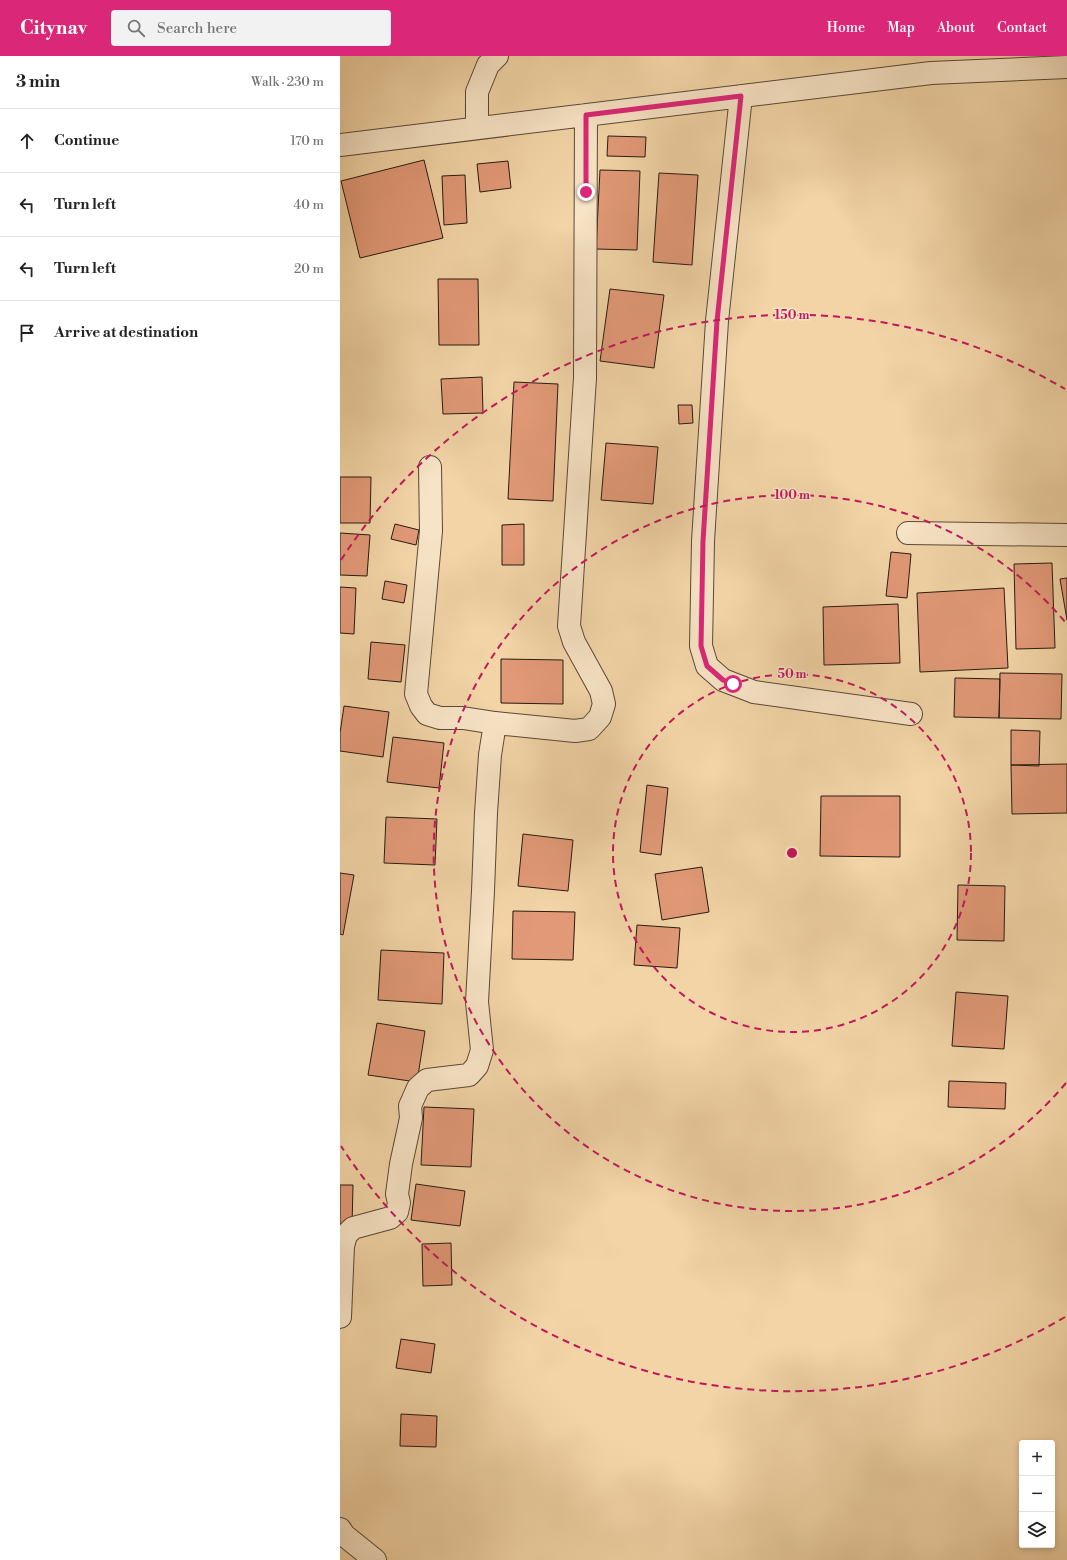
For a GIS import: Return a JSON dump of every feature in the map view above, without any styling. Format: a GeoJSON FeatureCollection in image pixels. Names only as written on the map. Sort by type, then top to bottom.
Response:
{"type":"FeatureCollection","features":[{"type":"Feature","properties":{"kind":"street"},"geometry":{"type":"LineString","coordinates":[[477,128],[477,92],[488,65],[497,56]]}},
{"type":"Feature","properties":{"kind":"street"},"geometry":{"type":"LineString","coordinates":[[340,145],[931,73],[1067,67]]}},
{"type":"Feature","properties":{"kind":"street"},"geometry":{"type":"LineString","coordinates":[[741,96],[717,321],[703,541],[701,646],[707,666],[723,680],[754,692],[911,714]]}},
{"type":"Feature","properties":{"kind":"street"},"geometry":{"type":"LineString","coordinates":[[430,467],[431,531],[416,694],[421,706],[427,714],[440,718],[463,718],[495,723],[575,731],[589,729],[600,717],[604,704],[601,691],[574,642],[569,626],[585,378],[586,115]]}},
{"type":"Feature","properties":{"kind":"street"},"geometry":{"type":"LineString","coordinates":[[908,533],[1067,535]]}},
{"type":"Feature","properties":{"kind":"street"},"geometry":{"type":"LineString","coordinates":[[340,1317],[343,1246],[346,1235],[353,1228],[390,1218],[397,1212],[399,1203],[397,1194],[401,1164],[411,1118],[410,1106],[418,1088],[427,1080],[469,1075],[478,1066],[482,1050],[477,1002],[486,813],[490,755],[495,723]]}},
{"type":"Feature","properties":{"kind":"street"},"geometry":{"type":"LineString","coordinates":[[340,1528],[344,1535],[375,1560]]}},
{"type":"Feature","properties":{"kind":"building"},"geometry":{"type":"Polygon","coordinates":[[[608,136],[646,137],[645,157],[607,156],[608,136]]]}},
{"type":"Feature","properties":{"kind":"building"},"geometry":{"type":"Polygon","coordinates":[[[424,160],[443,238],[360,258],[341,181],[424,160]]]}},
{"type":"Feature","properties":{"kind":"building"},"geometry":{"type":"Polygon","coordinates":[[[508,161],[511,188],[480,192],[477,164],[508,161]]]}},
{"type":"Feature","properties":{"kind":"building"},"geometry":{"type":"Polygon","coordinates":[[[600,170],[640,171],[637,250],[596,249],[600,170]]]}},
{"type":"Feature","properties":{"kind":"building"},"geometry":{"type":"Polygon","coordinates":[[[659,173],[698,175],[692,265],[653,262],[659,173]]]}},
{"type":"Feature","properties":{"kind":"building"},"geometry":{"type":"Polygon","coordinates":[[[465,175],[467,223],[444,225],[442,176],[465,175]]]}},
{"type":"Feature","properties":{"kind":"building"},"geometry":{"type":"Polygon","coordinates":[[[438,279],[478,279],[479,345],[439,345],[438,279]]]}},
{"type":"Feature","properties":{"kind":"building"},"geometry":{"type":"Polygon","coordinates":[[[610,289],[664,295],[654,368],[600,361],[610,289]]]}},
{"type":"Feature","properties":{"kind":"building"},"geometry":{"type":"Polygon","coordinates":[[[482,377],[483,413],[443,414],[441,379],[482,377]]]}},
{"type":"Feature","properties":{"kind":"building"},"geometry":{"type":"Polygon","coordinates":[[[514,382],[558,384],[553,501],[508,499],[514,382]]]}},
{"type":"Feature","properties":{"kind":"building"},"geometry":{"type":"Polygon","coordinates":[[[678,405],[692,405],[693,423],[679,424],[678,405]]]}},
{"type":"Feature","properties":{"kind":"building"},"geometry":{"type":"Polygon","coordinates":[[[606,443],[658,447],[653,504],[601,500],[606,443]]]}},
{"type":"Feature","properties":{"kind":"building"},"geometry":{"type":"Polygon","coordinates":[[[340,477],[371,477],[370,523],[340,523],[340,477]]]}},
{"type":"Feature","properties":{"kind":"building"},"geometry":{"type":"Polygon","coordinates":[[[395,524],[419,530],[416,545],[391,539],[395,524]]]}},
{"type":"Feature","properties":{"kind":"building"},"geometry":{"type":"Polygon","coordinates":[[[524,524],[524,565],[502,565],[502,525],[524,524]]]}},
{"type":"Feature","properties":{"kind":"building"},"geometry":{"type":"Polygon","coordinates":[[[340,533],[370,535],[367,576],[340,575],[340,533]]]}},
{"type":"Feature","properties":{"kind":"building"},"geometry":{"type":"Polygon","coordinates":[[[891,552],[911,554],[907,598],[886,596],[891,552]]]}},
{"type":"Feature","properties":{"kind":"building"},"geometry":{"type":"Polygon","coordinates":[[[1052,563],[1055,648],[1016,649],[1014,564],[1052,563]]]}},
{"type":"Feature","properties":{"kind":"building"},"geometry":{"type":"Polygon","coordinates":[[[1067,578],[1067,620],[1060,579],[1067,578]]]}},
{"type":"Feature","properties":{"kind":"building"},"geometry":{"type":"Polygon","coordinates":[[[385,581],[407,585],[404,603],[382,599],[385,581]]]}},
{"type":"Feature","properties":{"kind":"building"},"geometry":{"type":"Polygon","coordinates":[[[340,587],[356,588],[354,634],[340,633],[340,587]]]}},
{"type":"Feature","properties":{"kind":"building"},"geometry":{"type":"Polygon","coordinates":[[[1004,588],[1008,668],[920,672],[917,593],[1004,588]]]}},
{"type":"Feature","properties":{"kind":"building"},"geometry":{"type":"Polygon","coordinates":[[[898,604],[900,663],[824,665],[823,607],[898,604]]]}},
{"type":"Feature","properties":{"kind":"building"},"geometry":{"type":"Polygon","coordinates":[[[371,642],[405,645],[401,682],[368,679],[371,642]]]}},
{"type":"Feature","properties":{"kind":"building"},"geometry":{"type":"Polygon","coordinates":[[[501,659],[563,660],[563,704],[501,703],[501,659]]]}},
{"type":"Feature","properties":{"kind":"building"},"geometry":{"type":"Polygon","coordinates":[[[1000,673],[1062,674],[1061,719],[999,718],[1000,673]]]}},
{"type":"Feature","properties":{"kind":"building"},"geometry":{"type":"Polygon","coordinates":[[[955,678],[1000,679],[999,718],[954,717],[955,678]]]}},
{"type":"Feature","properties":{"kind":"building"},"geometry":{"type":"Polygon","coordinates":[[[344,706],[389,712],[383,757],[340,751],[340,733],[344,706]]]}},
{"type":"Feature","properties":{"kind":"building"},"geometry":{"type":"Polygon","coordinates":[[[1011,730],[1040,731],[1039,766],[1011,765],[1011,730]]]}},
{"type":"Feature","properties":{"kind":"building"},"geometry":{"type":"Polygon","coordinates":[[[393,737],[444,743],[439,788],[387,782],[393,737]]]}},
{"type":"Feature","properties":{"kind":"building"},"geometry":{"type":"Polygon","coordinates":[[[1067,764],[1067,813],[1012,814],[1011,765],[1067,764]]]}},
{"type":"Feature","properties":{"kind":"building"},"geometry":{"type":"Polygon","coordinates":[[[647,785],[668,788],[661,855],[640,852],[647,785]]]}},
{"type":"Feature","properties":{"kind":"building"},"geometry":{"type":"Polygon","coordinates":[[[821,796],[900,796],[900,857],[820,856],[821,796]]]}},
{"type":"Feature","properties":{"kind":"building"},"geometry":{"type":"Polygon","coordinates":[[[386,817],[437,819],[435,865],[384,863],[386,817]]]}},
{"type":"Feature","properties":{"kind":"building"},"geometry":{"type":"Polygon","coordinates":[[[523,834],[573,840],[568,891],[518,886],[523,834]]]}},
{"type":"Feature","properties":{"kind":"building"},"geometry":{"type":"Polygon","coordinates":[[[702,867],[709,912],[662,920],[655,874],[702,867]]]}},
{"type":"Feature","properties":{"kind":"building"},"geometry":{"type":"Polygon","coordinates":[[[340,873],[354,875],[343,935],[340,934],[340,873]]]}},
{"type":"Feature","properties":{"kind":"building"},"geometry":{"type":"Polygon","coordinates":[[[958,885],[1005,886],[1004,941],[957,940],[958,885]]]}},
{"type":"Feature","properties":{"kind":"building"},"geometry":{"type":"Polygon","coordinates":[[[513,911],[575,912],[573,960],[512,959],[513,911]]]}},
{"type":"Feature","properties":{"kind":"building"},"geometry":{"type":"Polygon","coordinates":[[[637,925],[680,928],[677,968],[634,965],[637,925]]]}},
{"type":"Feature","properties":{"kind":"building"},"geometry":{"type":"Polygon","coordinates":[[[381,950],[444,953],[442,1004],[378,1000],[381,950]]]}},
{"type":"Feature","properties":{"kind":"building"},"geometry":{"type":"Polygon","coordinates":[[[956,992],[1008,996],[1004,1049],[952,1046],[956,992]]]}},
{"type":"Feature","properties":{"kind":"building"},"geometry":{"type":"Polygon","coordinates":[[[377,1023],[425,1031],[417,1082],[368,1075],[377,1023]]]}},
{"type":"Feature","properties":{"kind":"building"},"geometry":{"type":"Polygon","coordinates":[[[949,1081],[1006,1083],[1005,1109],[948,1107],[949,1081]]]}},
{"type":"Feature","properties":{"kind":"building"},"geometry":{"type":"Polygon","coordinates":[[[424,1107],[474,1109],[471,1167],[421,1165],[424,1107]]]}},
{"type":"Feature","properties":{"kind":"building"},"geometry":{"type":"Polygon","coordinates":[[[416,1184],[465,1191],[460,1226],[411,1220],[416,1184]]]}},
{"type":"Feature","properties":{"kind":"building"},"geometry":{"type":"Polygon","coordinates":[[[340,1185],[353,1185],[352,1227],[340,1226],[340,1185]]]}},
{"type":"Feature","properties":{"kind":"building"},"geometry":{"type":"Polygon","coordinates":[[[451,1243],[452,1285],[423,1286],[422,1244],[451,1243]]]}},
{"type":"Feature","properties":{"kind":"building"},"geometry":{"type":"Polygon","coordinates":[[[401,1339],[435,1344],[431,1373],[396,1368],[401,1339]]]}},
{"type":"Feature","properties":{"kind":"building"},"geometry":{"type":"Polygon","coordinates":[[[401,1414],[437,1416],[436,1447],[400,1446],[401,1414]]]}},
{"type":"Feature","properties":{"kind":"route"},"geometry":{"type":"LineString","coordinates":[[586,192],[586,115],[741,96],[717,321],[703,541],[701,646],[707,666],[723,680],[733,684]]}}]}
